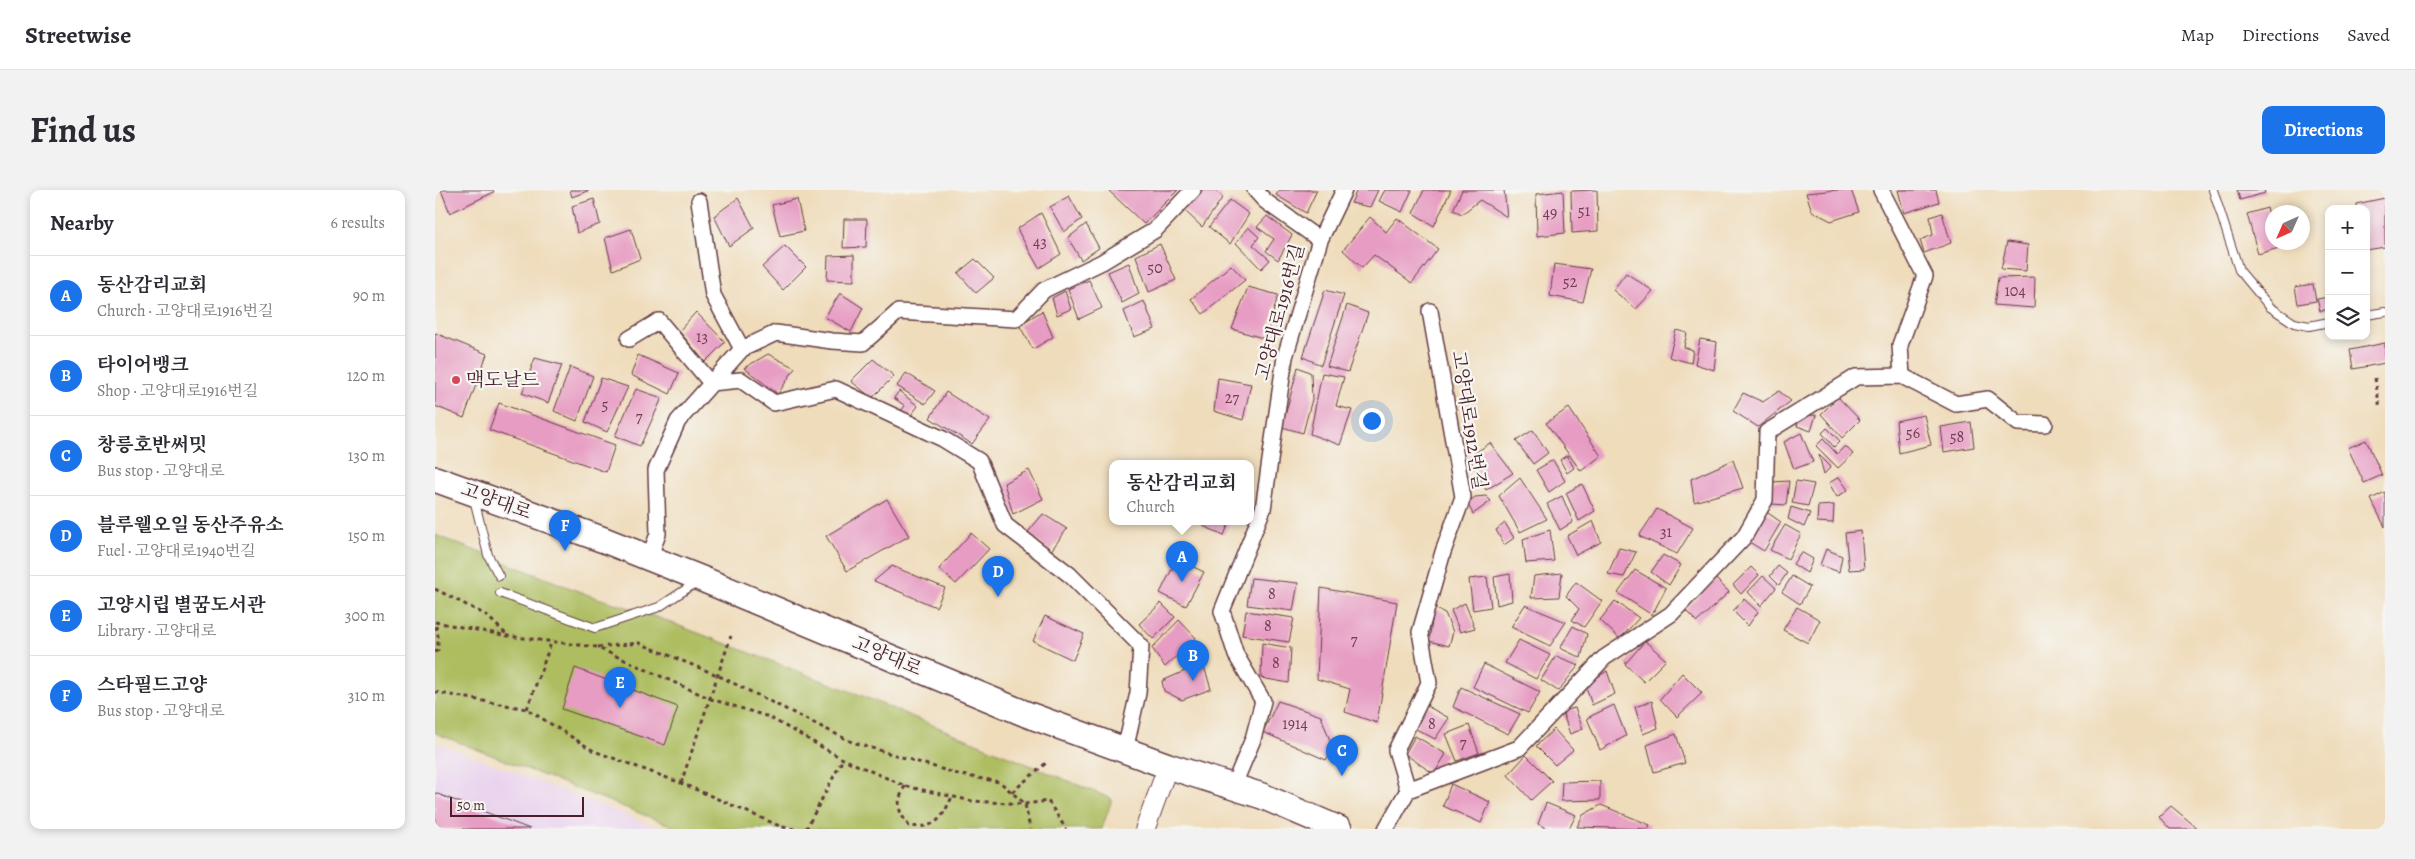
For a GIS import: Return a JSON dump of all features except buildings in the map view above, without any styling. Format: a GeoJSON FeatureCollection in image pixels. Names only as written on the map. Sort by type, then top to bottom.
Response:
{"type":"FeatureCollection","features":[{"type":"Feature","properties":{"kind":"main road","name":"고양대로"},"geometry":{"type":"LineString","coordinates":[[435,479],[702,579],[1027,714],[1168,766],[1262,796],[1339,829]]}},
{"type":"Feature","properties":{"kind":"street"},"geometry":{"type":"LineString","coordinates":[[649,558],[658,534],[655,470],[678,421],[742,349],[776,333],[832,342],[863,343],[898,312],[1016,319],[1044,290],[1102,262],[1155,230],[1193,190]]}},
{"type":"Feature","properties":{"kind":"street"},"geometry":{"type":"LineString","coordinates":[[1255,190],[1265,201],[1320,240]]}},
{"type":"Feature","properties":{"kind":"street","name":"고양대로1916번길"},"geometry":{"type":"LineString","coordinates":[[1233,787],[1253,739],[1263,700],[1236,655],[1222,612],[1263,510],[1285,357],[1320,240],[1344,190]]}},
{"type":"Feature","properties":{"kind":"street"},"geometry":{"type":"LineString","coordinates":[[1881,190],[1925,276],[1900,345],[1902,376]]}},
{"type":"Feature","properties":{"kind":"street"},"geometry":{"type":"LineString","coordinates":[[699,201],[713,295],[742,349]]}},
{"type":"Feature","properties":{"kind":"street","name":"고양대로1912번길"},"geometry":{"type":"LineString","coordinates":[[1408,790],[1396,750],[1429,683],[1421,632],[1443,552],[1463,497],[1430,311]]}},
{"type":"Feature","properties":{"kind":"street"},"geometry":{"type":"LineString","coordinates":[[629,339],[659,321],[711,383]]}},
{"type":"Feature","properties":{"kind":"street"},"geometry":{"type":"LineString","coordinates":[[1386,829],[1408,790],[1519,748],[1604,658],[1671,614],[1744,537],[1765,500],[1767,432],[1856,377],[1902,376],[1956,404],[1988,399],[2018,423],[2045,424]]}},
{"type":"Feature","properties":{"kind":"street"},"geometry":{"type":"LineString","coordinates":[[711,383],[741,380],[774,403],[836,389],[943,439],[979,461],[1005,525],[1070,575],[1141,646],[1138,693],[1125,750]]}},
{"type":"Feature","properties":{"kind":"street"},"geometry":{"type":"LineString","coordinates":[[1145,829],[1168,766]]}},
{"type":"Feature","properties":{"kind":"lane"},"geometry":{"type":"LineString","coordinates":[[2213,190],[2239,270],[2270,306],[2294,323],[2309,326],[2325,323]]}},
{"type":"Feature","properties":{"kind":"lane"},"geometry":{"type":"LineString","coordinates":[[2370,315],[2385,312]]}},
{"type":"Feature","properties":{"kind":"lane"},"geometry":{"type":"LineString","coordinates":[[472,492],[489,556],[499,576]]}},
{"type":"Feature","properties":{"kind":"lane"},"geometry":{"type":"LineString","coordinates":[[501,593],[595,628],[659,607],[702,579]]}},
{"type":"Feature","properties":{"kind":"path"},"geometry":{"type":"LineString","coordinates":[[2375,378],[2381,409]]}},
{"type":"Feature","properties":{"kind":"path"},"geometry":{"type":"LineString","coordinates":[[435,589],[486,615],[508,636]]}},
{"type":"Feature","properties":{"kind":"path"},"geometry":{"type":"LineString","coordinates":[[435,652],[438,650],[435,622],[551,643],[596,647],[639,643],[717,675],[852,742],[961,775],[1000,782],[1025,804],[1030,829]]}},
{"type":"Feature","properties":{"kind":"path"},"geometry":{"type":"LineString","coordinates":[[681,783],[731,636]]}},
{"type":"Feature","properties":{"kind":"path"},"geometry":{"type":"LineString","coordinates":[[527,709],[551,643]]}},
{"type":"Feature","properties":{"kind":"path"},"geometry":{"type":"LineString","coordinates":[[596,647],[711,699],[769,717],[843,759],[905,786],[972,801],[1025,804],[1048,801],[1066,829]]}},
{"type":"Feature","properties":{"kind":"path"},"geometry":{"type":"LineString","coordinates":[[435,692],[527,709],[594,751],[681,783],[782,827],[795,829]]}},
{"type":"Feature","properties":{"kind":"path"},"geometry":{"type":"LineString","coordinates":[[806,829],[843,759]]}},
{"type":"Feature","properties":{"kind":"path"},"geometry":{"type":"LineString","coordinates":[[1012,792],[1046,763]]}},
{"type":"Feature","properties":{"kind":"path"},"geometry":{"type":"LineString","coordinates":[[905,786],[898,800],[901,815],[909,828],[925,828],[936,823],[951,796]]}},
{"type":"Feature","properties":{"kind":"shaded area"},"geometry":{"type":"Polygon","coordinates":[[[435,742],[662,829],[435,829],[435,742]]]}},
{"type":"Feature","properties":{"kind":"green space"},"geometry":{"type":"Polygon","coordinates":[[[435,535],[591,596],[643,612],[860,695],[1112,799],[1102,829],[680,829],[435,733],[435,535]]]}},
{"type":"Feature","properties":{"kind":"place","name":"맥도날드"},"geometry":{"type":"Point","coordinates":[456,380]}},
{"type":"Feature","properties":{"kind":"place","name":"스타필드고양"},"geometry":{"type":"Point","coordinates":[565,551]}},
{"type":"Feature","properties":{"kind":"place","name":"동산감리교회"},"geometry":{"type":"Point","coordinates":[1182,582]}},
{"type":"Feature","properties":{"kind":"place","name":"블루웰오일 동산주유소"},"geometry":{"type":"Point","coordinates":[998,597]}},
{"type":"Feature","properties":{"kind":"place","name":"타이어뱅크"},"geometry":{"type":"Point","coordinates":[1193,681]}},
{"type":"Feature","properties":{"kind":"place","name":"고양시립 별꿈도서관"},"geometry":{"type":"Point","coordinates":[620,708]}},
{"type":"Feature","properties":{"kind":"place","name":"창릉호반써밋"},"geometry":{"type":"Point","coordinates":[1342,776]}}]}
